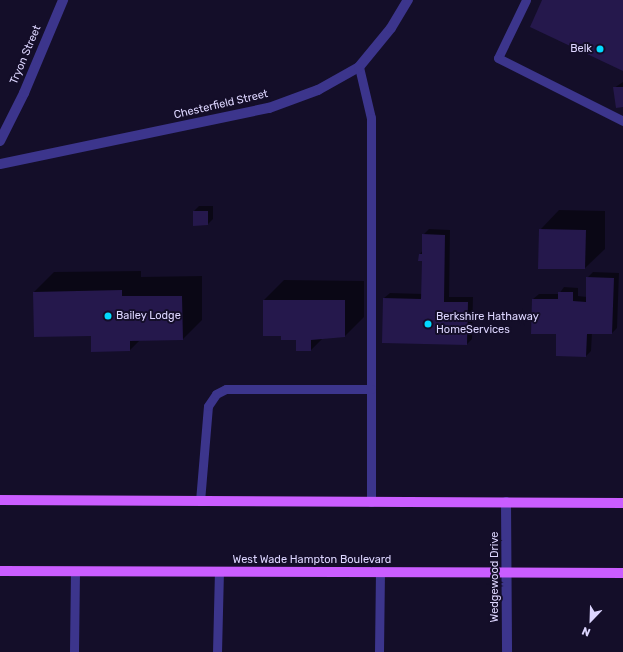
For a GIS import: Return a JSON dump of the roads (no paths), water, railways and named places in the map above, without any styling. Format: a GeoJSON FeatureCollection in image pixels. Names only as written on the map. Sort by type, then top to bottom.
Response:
{"type":"FeatureCollection","features":[{"type":"Feature","properties":{"kind":"main road"},"geometry":{"type":"LineString","coordinates":[[0,500],[623,503]]}},
{"type":"Feature","properties":{"kind":"main road","name":"West Wade Hampton Boulevard"},"geometry":{"type":"LineString","coordinates":[[0,572],[219,571],[380,573],[623,573]]}},
{"type":"Feature","properties":{"kind":"street","name":"Tryon Street"},"geometry":{"type":"LineString","coordinates":[[0,141],[24,93],[63,0]]}},
{"type":"Feature","properties":{"kind":"street","name":"Chesterfield Street"},"geometry":{"type":"LineString","coordinates":[[0,164],[269,108],[318,90],[360,67],[391,28],[408,0]]}},
{"type":"Feature","properties":{"kind":"street","name":"Wedgewood Drive"},"geometry":{"type":"LineString","coordinates":[[506,502],[507,652]]}},
{"type":"Feature","properties":{"kind":"lane"},"geometry":{"type":"LineString","coordinates":[[526,0],[498,58],[623,121]]}},
{"type":"Feature","properties":{"kind":"lane"},"geometry":{"type":"LineString","coordinates":[[360,67],[371,118],[371,502]]}},
{"type":"Feature","properties":{"kind":"lane"},"geometry":{"type":"LineString","coordinates":[[200,501],[208,406],[216,394],[226,389],[371,389]]}},
{"type":"Feature","properties":{"kind":"lane"},"geometry":{"type":"LineString","coordinates":[[217,652],[219,571]]}},
{"type":"Feature","properties":{"kind":"lane"},"geometry":{"type":"LineString","coordinates":[[74,652],[75,572]]}},
{"type":"Feature","properties":{"kind":"lane"},"geometry":{"type":"LineString","coordinates":[[380,573],[380,652]]}},
{"type":"Feature","properties":{"kind":"place","name":"Belk"},"geometry":{"type":"Point","coordinates":[600,49]}},
{"type":"Feature","properties":{"kind":"place","name":"Bailey Lodge"},"geometry":{"type":"Point","coordinates":[108,316]}},
{"type":"Feature","properties":{"kind":"place","name":"Berkshire Hathaway HomeServices"},"geometry":{"type":"Point","coordinates":[428,324]}}]}
